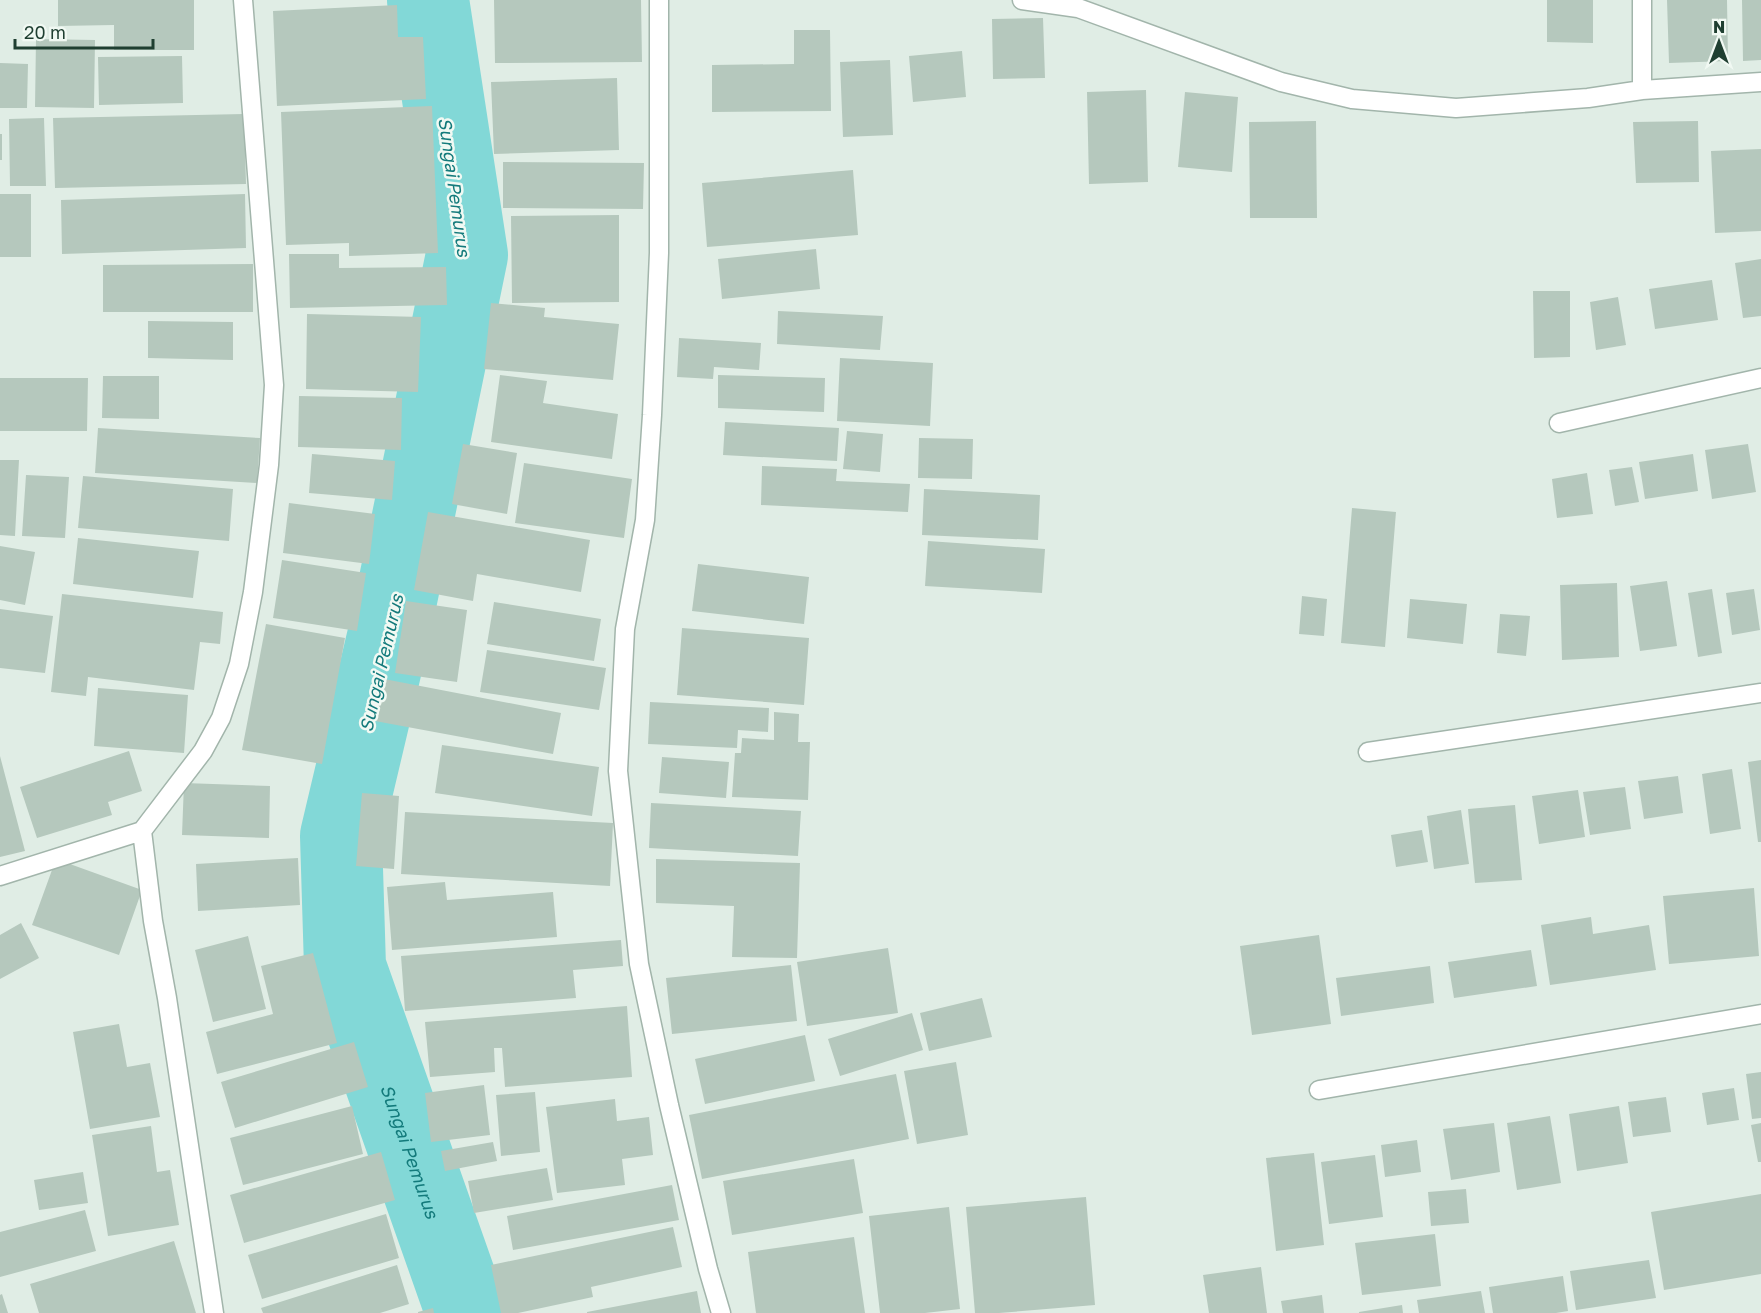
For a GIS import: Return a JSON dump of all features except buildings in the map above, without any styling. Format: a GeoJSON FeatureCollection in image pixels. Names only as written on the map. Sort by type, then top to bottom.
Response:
{"type":"FeatureCollection","features":[{"type":"Feature","properties":{"kind":"street"},"geometry":{"type":"LineString","coordinates":[[0,876],[142,831],[204,751],[221,718],[239,664],[253,592],[270,465],[274,385],[243,0]]}},
{"type":"Feature","properties":{"kind":"street"},"geometry":{"type":"LineString","coordinates":[[659,0],[659,253],[652,415],[645,520],[625,629],[618,771],[639,964],[669,1105],[708,1269],[721,1313]]}},
{"type":"Feature","properties":{"kind":"street"},"geometry":{"type":"LineString","coordinates":[[1022,0],[1078,8],[1281,82],[1352,99],[1456,108],[1588,98],[1642,90],[1761,82]]}},
{"type":"Feature","properties":{"kind":"street"},"geometry":{"type":"LineString","coordinates":[[1642,0],[1642,90]]}},
{"type":"Feature","properties":{"kind":"street"},"geometry":{"type":"LineString","coordinates":[[1559,423],[1761,378]]}},
{"type":"Feature","properties":{"kind":"street"},"geometry":{"type":"LineString","coordinates":[[1368,752],[1761,693]]}},
{"type":"Feature","properties":{"kind":"street"},"geometry":{"type":"LineString","coordinates":[[142,831],[153,921],[167,998],[214,1313]]}},
{"type":"Feature","properties":{"kind":"street"},"geometry":{"type":"LineString","coordinates":[[1319,1090],[1761,1014]]}},
{"type":"Feature","properties":{"kind":"waterway","name":"Sungai Pemurus"},"geometry":{"type":"LineString","coordinates":[[428,0],[467,255],[390,629],[341,836],[345,967],[467,1313]]}}]}
